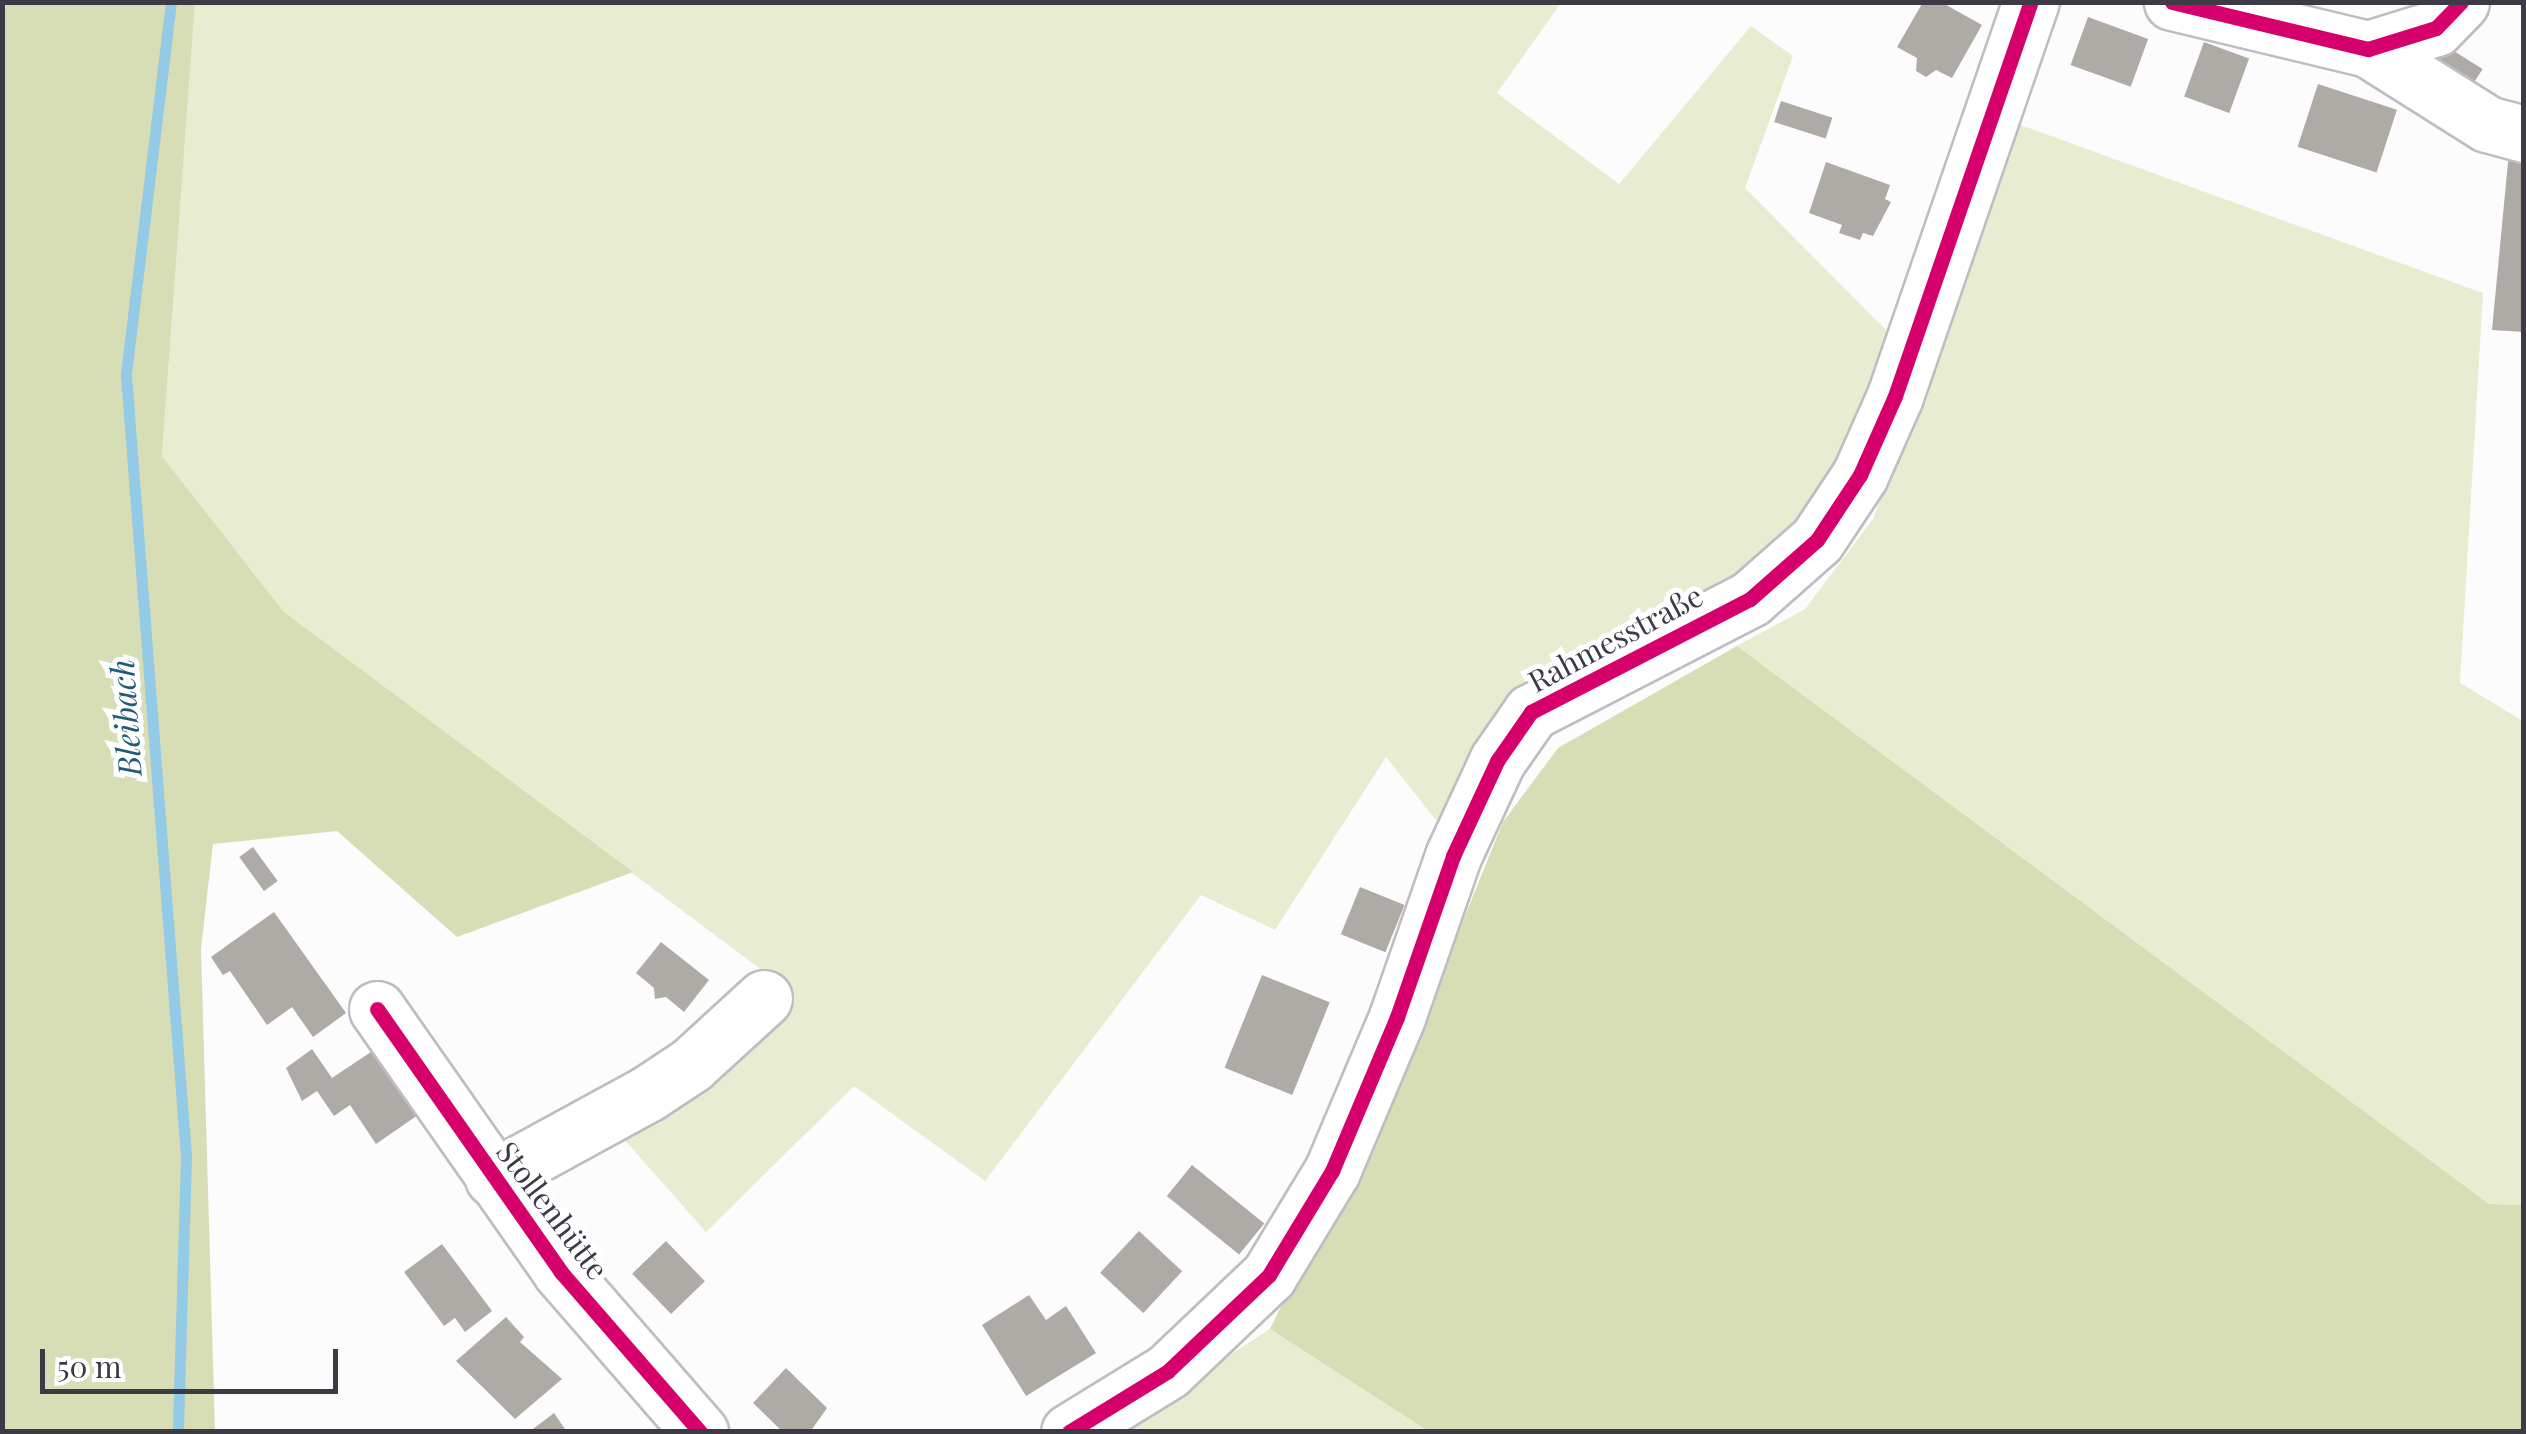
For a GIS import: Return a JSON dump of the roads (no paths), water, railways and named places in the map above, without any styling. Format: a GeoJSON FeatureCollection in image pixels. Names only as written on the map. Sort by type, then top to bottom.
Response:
{"type":"FeatureCollection","features":[{"type":"Feature","properties":{"kind":"street","name":"Rahmesstraße"},"geometry":{"type":"LineString","coordinates":[[1069,1432],[1168,1371],[1269,1275],[1332,1171],[1397,1017],[1453,856],[1497,761],[1531,712],[1750,599],[1828,524],[1860,476],[1895,396],[2030,2]]}},
{"type":"Feature","properties":{"kind":"street"},"geometry":{"type":"LineString","coordinates":[[2172,2],[2368,49],[2487,124],[2524,134]]}},
{"type":"Feature","properties":{"kind":"street"},"geometry":{"type":"LineString","coordinates":[[2368,49],[2436,28],[2461,2]]}},
{"type":"Feature","properties":{"kind":"street","name":"Stollenhütte"},"geometry":{"type":"LineString","coordinates":[[493,1178],[691,1065],[764,998]]}},
{"type":"Feature","properties":{"kind":"street","name":"Stollenhütte"},"geometry":{"type":"LineString","coordinates":[[377,1009],[561,1272],[700,1432]]}},
{"type":"Feature","properties":{"kind":"waterway","name":"Bleibach"},"geometry":{"type":"LineString","coordinates":[[171,2],[126,375],[186,1157],[178,1432]]}}]}
